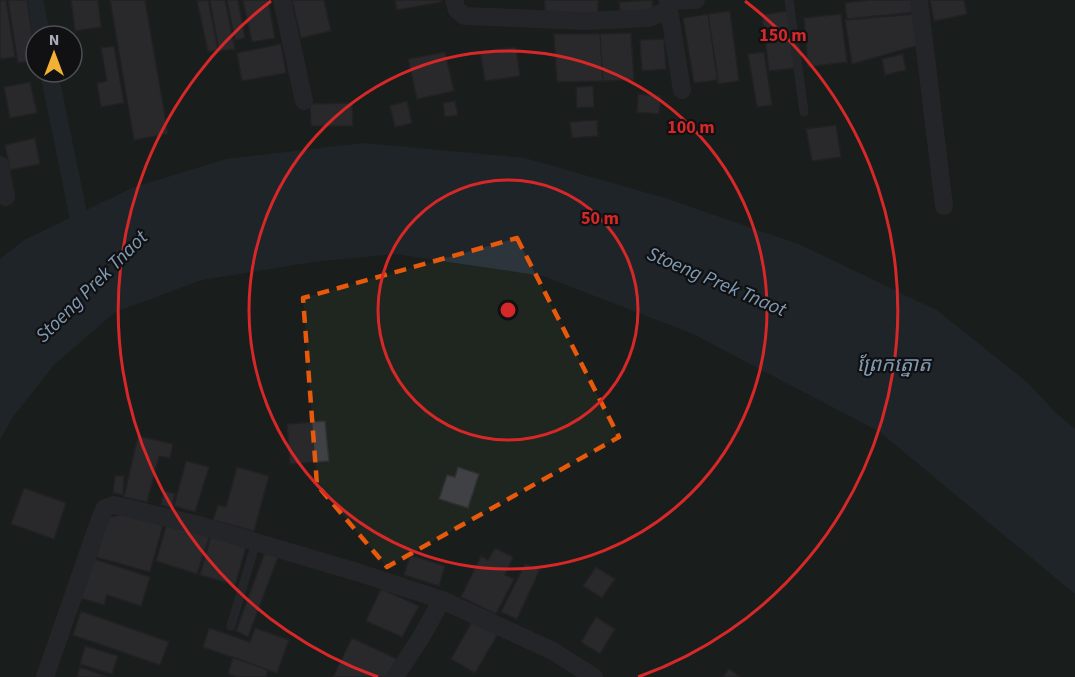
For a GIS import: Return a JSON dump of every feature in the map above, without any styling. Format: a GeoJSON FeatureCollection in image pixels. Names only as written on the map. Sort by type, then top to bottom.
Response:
{"type":"FeatureCollection","features":[{"type":"Feature","properties":{"kind":"street"},"geometry":{"type":"LineString","coordinates":[[282,0],[304,101]]}},
{"type":"Feature","properties":{"kind":"street"},"geometry":{"type":"LineString","coordinates":[[454,0],[457,10],[465,16],[586,21],[648,18],[668,4],[696,0]]}},
{"type":"Feature","properties":{"kind":"street"},"geometry":{"type":"LineString","coordinates":[[919,0],[944,206]]}},
{"type":"Feature","properties":{"kind":"street"},"geometry":{"type":"LineString","coordinates":[[668,4],[682,90]]}},
{"type":"Feature","properties":{"kind":"street"},"geometry":{"type":"LineString","coordinates":[[0,165],[6,197]]}},
{"type":"Feature","properties":{"kind":"street"},"geometry":{"type":"LineString","coordinates":[[45,677],[105,508],[114,505],[256,542],[442,600],[553,651],[594,677]]}},
{"type":"Feature","properties":{"kind":"street"},"geometry":{"type":"LineString","coordinates":[[395,677],[442,600]]}},
{"type":"Feature","properties":{"kind":"lane"},"geometry":{"type":"LineString","coordinates":[[789,0],[804,112]]}},
{"type":"Feature","properties":{"kind":"lane"},"geometry":{"type":"LineString","coordinates":[[231,626],[256,542]]}},
{"type":"Feature","properties":{"kind":"highlighted area"},"geometry":{"type":"Polygon","coordinates":[[[517,238],[619,437],[387,567],[317,485],[303,298],[517,238]]]}},
{"type":"Feature","properties":{"kind":"shaded area"},"geometry":{"type":"Polygon","coordinates":[[[0,0],[1075,0],[1075,677],[0,677],[0,0]]]}},
{"type":"Feature","properties":{"kind":"water","name":"ព្រែកត្នោត"},"geometry":{"type":"Polygon","coordinates":[[[364,143],[525,158],[665,198],[801,245],[938,311],[1028,383],[1056,413],[1075,429],[1075,594],[880,432],[693,334],[543,276],[395,254],[313,262],[202,280],[115,312],[54,365],[12,418],[0,440],[0,259],[24,240],[132,188],[226,159],[364,143]]]}},
{"type":"Feature","properties":{"kind":"building"},"geometry":{"type":"Polygon","coordinates":[[[0,0],[6,0],[15,57],[0,59],[0,0]]]}},
{"type":"Feature","properties":{"kind":"building"},"geometry":{"type":"Polygon","coordinates":[[[8,0],[27,0],[31,24],[24,24],[24,62],[18,63],[8,0]]]}},
{"type":"Feature","properties":{"kind":"building"},"geometry":{"type":"Polygon","coordinates":[[[71,0],[98,0],[101,27],[84,30],[84,24],[74,24],[71,0]]]}},
{"type":"Feature","properties":{"kind":"building"},"geometry":{"type":"Polygon","coordinates":[[[110,0],[145,0],[168,134],[134,140],[110,0]]]}},
{"type":"Feature","properties":{"kind":"building"},"geometry":{"type":"Polygon","coordinates":[[[208,0],[218,50],[208,52],[197,1],[208,0]]]}},
{"type":"Feature","properties":{"kind":"building"},"geometry":{"type":"Polygon","coordinates":[[[210,0],[225,0],[235,49],[219,51],[210,0]]]}},
{"type":"Feature","properties":{"kind":"building"},"geometry":{"type":"Polygon","coordinates":[[[227,0],[238,0],[245,38],[235,40],[227,0]]]}},
{"type":"Feature","properties":{"kind":"building"},"geometry":{"type":"Polygon","coordinates":[[[243,0],[268,0],[275,38],[252,42],[243,0]]]}},
{"type":"Feature","properties":{"kind":"building"},"geometry":{"type":"Polygon","coordinates":[[[292,0],[324,0],[331,31],[301,38],[292,0]]]}},
{"type":"Feature","properties":{"kind":"building"},"geometry":{"type":"Polygon","coordinates":[[[395,0],[441,0],[442,2],[397,10],[395,0]]]}},
{"type":"Feature","properties":{"kind":"building"},"geometry":{"type":"Polygon","coordinates":[[[545,0],[598,0],[598,17],[545,17],[545,0]]]}},
{"type":"Feature","properties":{"kind":"building"},"geometry":{"type":"Polygon","coordinates":[[[652,0],[654,16],[621,16],[619,2],[652,0]]]}},
{"type":"Feature","properties":{"kind":"building"},"geometry":{"type":"Polygon","coordinates":[[[870,0],[914,0],[916,12],[847,19],[845,3],[870,0]]]}},
{"type":"Feature","properties":{"kind":"building"},"geometry":{"type":"Polygon","coordinates":[[[930,0],[964,0],[967,14],[934,21],[930,0]]]}},
{"type":"Feature","properties":{"kind":"building"},"geometry":{"type":"Polygon","coordinates":[[[730,11],[739,81],[718,84],[708,14],[730,11]]]}},
{"type":"Feature","properties":{"kind":"building"},"geometry":{"type":"Polygon","coordinates":[[[787,11],[795,68],[769,71],[762,15],[787,11]]]}},
{"type":"Feature","properties":{"kind":"building"},"geometry":{"type":"Polygon","coordinates":[[[708,14],[718,80],[694,83],[683,18],[708,14]]]}},
{"type":"Feature","properties":{"kind":"building"},"geometry":{"type":"Polygon","coordinates":[[[841,14],[847,62],[808,67],[804,18],[841,14]]]}},
{"type":"Feature","properties":{"kind":"building"},"geometry":{"type":"Polygon","coordinates":[[[916,14],[919,45],[852,64],[845,20],[916,14]]]}},
{"type":"Feature","properties":{"kind":"building"},"geometry":{"type":"Polygon","coordinates":[[[631,33],[634,80],[603,81],[600,34],[631,33]]]}},
{"type":"Feature","properties":{"kind":"building"},"geometry":{"type":"Polygon","coordinates":[[[554,34],[600,34],[603,81],[557,82],[554,34]]]}},
{"type":"Feature","properties":{"kind":"building"},"geometry":{"type":"Polygon","coordinates":[[[664,39],[666,69],[642,71],[640,40],[664,39]]]}},
{"type":"Feature","properties":{"kind":"building"},"geometry":{"type":"Polygon","coordinates":[[[281,44],[286,73],[242,81],[237,53],[281,44]]]}},
{"type":"Feature","properties":{"kind":"building"},"geometry":{"type":"Polygon","coordinates":[[[114,46],[124,103],[101,107],[97,83],[107,81],[101,48],[114,46]]]}},
{"type":"Feature","properties":{"kind":"building"},"geometry":{"type":"Polygon","coordinates":[[[516,47],[520,76],[485,81],[480,52],[516,47]]]}},
{"type":"Feature","properties":{"kind":"building"},"geometry":{"type":"Polygon","coordinates":[[[445,52],[454,91],[417,99],[408,59],[445,52]]]}},
{"type":"Feature","properties":{"kind":"building"},"geometry":{"type":"Polygon","coordinates":[[[764,52],[772,105],[757,107],[748,54],[764,52]]]}},
{"type":"Feature","properties":{"kind":"building"},"geometry":{"type":"Polygon","coordinates":[[[903,54],[906,70],[885,75],[882,59],[903,54]]]}},
{"type":"Feature","properties":{"kind":"building"},"geometry":{"type":"Polygon","coordinates":[[[30,84],[37,113],[10,118],[4,87],[30,84]]]}},
{"type":"Feature","properties":{"kind":"building"},"geometry":{"type":"Polygon","coordinates":[[[593,86],[594,107],[577,108],[576,87],[593,86]]]}},
{"type":"Feature","properties":{"kind":"building"},"geometry":{"type":"Polygon","coordinates":[[[638,94],[661,96],[659,114],[637,112],[638,94]]]}},
{"type":"Feature","properties":{"kind":"building"},"geometry":{"type":"Polygon","coordinates":[[[407,101],[412,123],[395,127],[390,106],[407,101]]]}},
{"type":"Feature","properties":{"kind":"building"},"geometry":{"type":"Polygon","coordinates":[[[455,101],[458,115],[445,117],[443,103],[455,101]]]}},
{"type":"Feature","properties":{"kind":"building"},"geometry":{"type":"Polygon","coordinates":[[[352,103],[353,126],[311,126],[310,104],[352,103]]]}},
{"type":"Feature","properties":{"kind":"building"},"geometry":{"type":"Polygon","coordinates":[[[597,120],[598,136],[572,138],[570,122],[597,120]]]}},
{"type":"Feature","properties":{"kind":"building"},"geometry":{"type":"Polygon","coordinates":[[[836,125],[841,157],[812,161],[806,129],[836,125]]]}},
{"type":"Feature","properties":{"kind":"building"},"geometry":{"type":"Polygon","coordinates":[[[35,138],[40,164],[10,170],[5,145],[35,138]]]}},
{"type":"Feature","properties":{"kind":"building"},"geometry":{"type":"Polygon","coordinates":[[[325,421],[329,461],[290,464],[287,424],[325,421]]]}},
{"type":"Feature","properties":{"kind":"building"},"geometry":{"type":"Polygon","coordinates":[[[138,436],[173,444],[170,458],[159,456],[147,502],[124,497],[138,436]]]}},
{"type":"Feature","properties":{"kind":"building"},"geometry":{"type":"Polygon","coordinates":[[[186,461],[209,467],[195,512],[174,506],[186,461]]]}},
{"type":"Feature","properties":{"kind":"building"},"geometry":{"type":"Polygon","coordinates":[[[237,467],[269,476],[254,531],[213,520],[218,505],[226,507],[237,467]]]}},
{"type":"Feature","properties":{"kind":"building"},"geometry":{"type":"Polygon","coordinates":[[[458,467],[479,474],[468,508],[439,499],[447,475],[455,477],[458,467]]]}},
{"type":"Feature","properties":{"kind":"building"},"geometry":{"type":"Polygon","coordinates":[[[115,476],[124,476],[123,495],[113,493],[115,476]]]}},
{"type":"Feature","properties":{"kind":"building"},"geometry":{"type":"Polygon","coordinates":[[[24,488],[66,503],[54,539],[11,524],[24,488]]]}},
{"type":"Feature","properties":{"kind":"building"},"geometry":{"type":"Polygon","coordinates":[[[164,491],[175,494],[172,508],[161,505],[164,491]]]}},
{"type":"Feature","properties":{"kind":"building"},"geometry":{"type":"Polygon","coordinates":[[[123,514],[163,525],[150,572],[96,557],[107,518],[123,514]]]}},
{"type":"Feature","properties":{"kind":"building"},"geometry":{"type":"Polygon","coordinates":[[[166,526],[210,535],[197,574],[156,561],[166,526]]]}},
{"type":"Feature","properties":{"kind":"building"},"geometry":{"type":"Polygon","coordinates":[[[211,536],[246,547],[235,585],[200,575],[211,536]]]}},
{"type":"Feature","properties":{"kind":"building"},"geometry":{"type":"Polygon","coordinates":[[[495,548],[513,557],[505,575],[514,579],[496,614],[461,597],[481,556],[488,560],[495,548]]]}},
{"type":"Feature","properties":{"kind":"building"},"geometry":{"type":"Polygon","coordinates":[[[265,552],[278,557],[248,637],[236,631],[265,552]]]}},
{"type":"Feature","properties":{"kind":"building"},"geometry":{"type":"Polygon","coordinates":[[[410,555],[445,566],[439,586],[404,575],[410,555]]]}},
{"type":"Feature","properties":{"kind":"building"},"geometry":{"type":"Polygon","coordinates":[[[94,559],[150,577],[141,606],[107,595],[104,605],[81,598],[94,559]]]}},
{"type":"Feature","properties":{"kind":"building"},"geometry":{"type":"Polygon","coordinates":[[[525,564],[540,569],[517,619],[501,612],[525,564]]]}},
{"type":"Feature","properties":{"kind":"building"},"geometry":{"type":"Polygon","coordinates":[[[596,567],[615,579],[602,598],[583,586],[596,567]]]}},
{"type":"Feature","properties":{"kind":"building"},"geometry":{"type":"Polygon","coordinates":[[[381,589],[419,606],[402,637],[366,621],[381,589]]]}},
{"type":"Feature","properties":{"kind":"building"},"geometry":{"type":"Polygon","coordinates":[[[81,611],[169,642],[160,665],[73,635],[81,611]]]}},
{"type":"Feature","properties":{"kind":"building"},"geometry":{"type":"Polygon","coordinates":[[[596,617],[615,629],[600,654],[581,642],[596,617]]]}},
{"type":"Feature","properties":{"kind":"building"},"geometry":{"type":"Polygon","coordinates":[[[473,620],[498,634],[475,673],[451,659],[473,620]]]}},
{"type":"Feature","properties":{"kind":"building"},"geometry":{"type":"Polygon","coordinates":[[[209,628],[250,642],[255,628],[289,640],[277,673],[203,647],[209,628]]]}},
{"type":"Feature","properties":{"kind":"building"},"geometry":{"type":"Polygon","coordinates":[[[352,638],[397,659],[387,677],[333,677],[352,638]]]}},
{"type":"Feature","properties":{"kind":"building"},"geometry":{"type":"Polygon","coordinates":[[[85,646],[118,656],[112,674],[80,664],[85,646]]]}},
{"type":"Feature","properties":{"kind":"building"},"geometry":{"type":"Polygon","coordinates":[[[233,657],[268,670],[266,677],[237,677],[228,674],[233,657]]]}},
{"type":"Feature","properties":{"kind":"building"},"geometry":{"type":"Polygon","coordinates":[[[80,667],[107,677],[77,677],[80,667]]]}},
{"type":"Feature","properties":{"kind":"building"},"geometry":{"type":"Polygon","coordinates":[[[729,669],[740,677],[723,677],[729,669]]]}},
{"type":"Feature","properties":{"kind":"waterway"},"geometry":{"type":"LineString","coordinates":[[34,0],[39,24]]}},
{"type":"Feature","properties":{"kind":"waterway"},"geometry":{"type":"LineString","coordinates":[[51,84],[78,214]]}},
{"type":"Feature","properties":{"kind":"water label","name":"Stoeng Prek Tnaot"},"geometry":{"type":"Point","coordinates":[717,281]}},
{"type":"Feature","properties":{"kind":"water label","name":"Stoeng Prek Tnaot"},"geometry":{"type":"Point","coordinates":[91,286]}}]}
